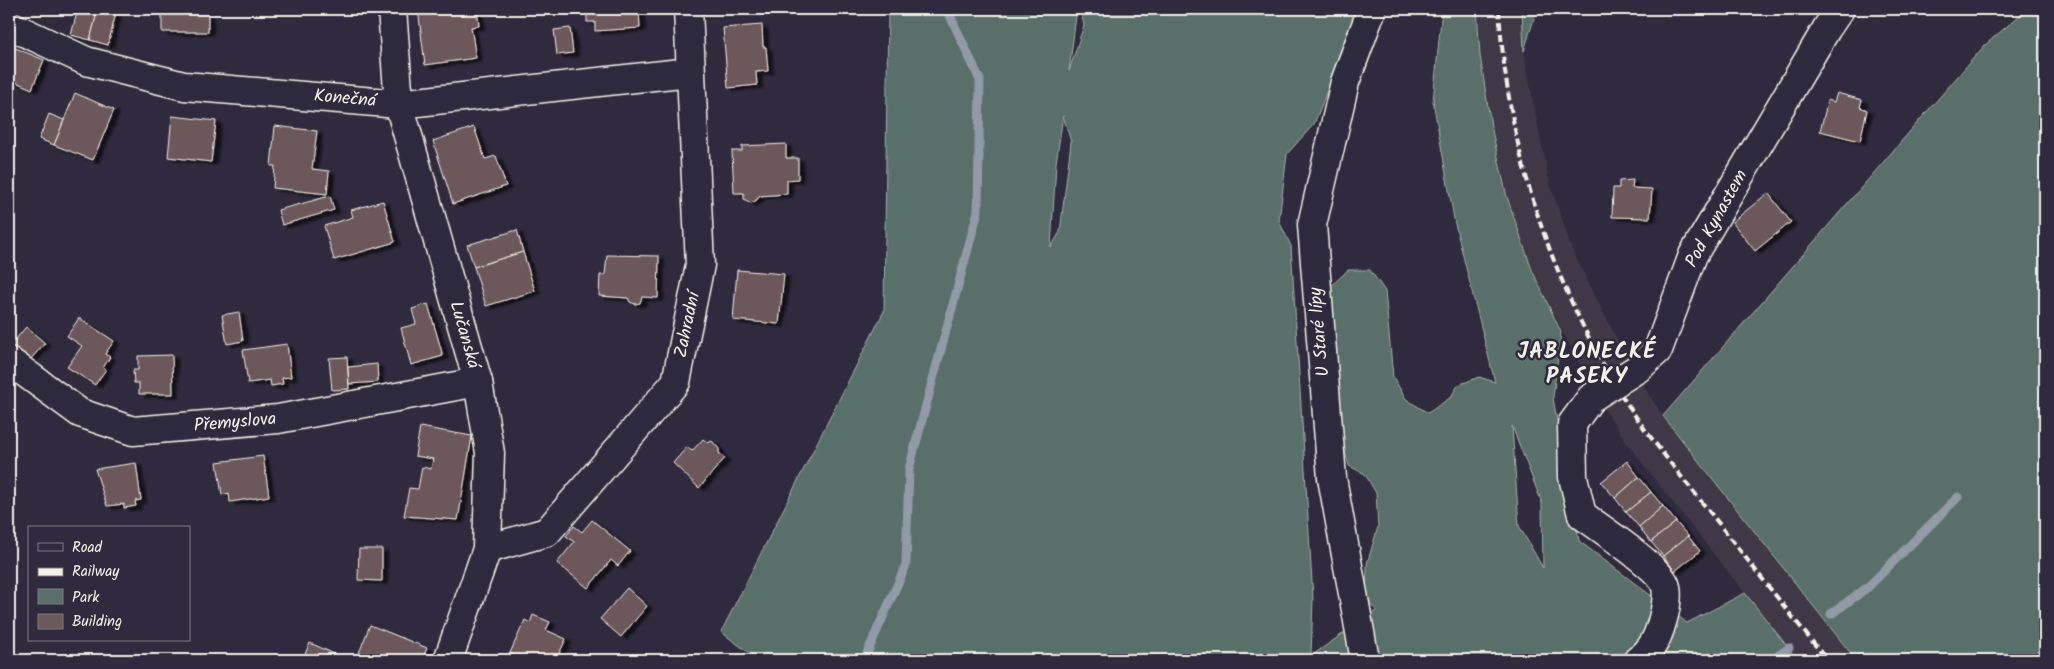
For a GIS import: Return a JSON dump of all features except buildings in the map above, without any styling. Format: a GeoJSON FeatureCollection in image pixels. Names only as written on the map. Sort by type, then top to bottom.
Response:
{"type":"FeatureCollection","features":[{"type":"Feature","properties":{"kind":"street","name":"Lučanská"},"geometry":{"type":"LineString","coordinates":[[392,9],[399,104],[478,382],[490,453],[487,549],[448,660]]}},
{"type":"Feature","properties":{"kind":"street","name":"Zahradní"},"geometry":{"type":"LineString","coordinates":[[487,549],[547,532],[676,382],[700,266],[688,9]]}},
{"type":"Feature","properties":{"kind":"street","name":"U Staré lípy"},"geometry":{"type":"LineString","coordinates":[[1365,660],[1332,478],[1312,225],[1346,82],[1372,9]]}},
{"type":"Feature","properties":{"kind":"street","name":"Pod Kynastem"},"geometry":{"type":"LineString","coordinates":[[1638,660],[1645,656],[1657,638],[1666,602],[1665,584],[1647,564],[1582,514],[1573,477],[1572,424],[1591,398],[1637,369],[1658,350],[1694,255],[1826,28],[1840,9]]}},
{"type":"Feature","properties":{"kind":"street","name":"Konečná"},"geometry":{"type":"LineString","coordinates":[[9,25],[86,62],[184,86],[399,104],[690,72]]}},
{"type":"Feature","properties":{"kind":"street","name":"Přemyslova"},"geometry":{"type":"LineString","coordinates":[[9,361],[80,413],[133,432],[278,419],[478,382]]}},
{"type":"Feature","properties":{"kind":"shaded area"},"geometry":{"type":"Polygon","coordinates":[[[1477,9],[1522,9],[1524,51],[1550,184],[1573,252],[1631,367],[1663,416],[1856,660],[1798,660],[1627,443],[1592,390],[1532,270],[1507,197],[1491,126],[1480,56],[1477,9]]]}},
{"type":"Feature","properties":{"kind":"green space"},"geometry":{"type":"Polygon","coordinates":[[[888,9],[1077,9],[1069,71],[1084,25],[1080,9],[1356,9],[1345,46],[1314,124],[1287,154],[1279,221],[1291,246],[1313,598],[1311,656],[1377,610],[1366,602],[1367,564],[1378,527],[1376,493],[1365,474],[1349,466],[1335,415],[1326,291],[1348,270],[1370,270],[1385,291],[1393,377],[1406,399],[1428,413],[1451,397],[1458,385],[1479,377],[1495,382],[1455,224],[1433,101],[1442,9],[1477,9],[1480,56],[1491,126],[1507,197],[1532,270],[1561,332],[1553,398],[1579,541],[1687,623],[1745,593],[1798,660],[1180,660],[1143,653],[1131,660],[759,660],[721,632],[884,311],[888,9]],[[1063,116],[1056,163],[1051,247],[1060,232],[1071,142],[1063,116]],[[1512,426],[1519,526],[1543,568],[1542,503],[1512,426]]]}},
{"type":"Feature","properties":{"kind":"green space"},"geometry":{"type":"Polygon","coordinates":[[[1522,9],[1537,9],[1524,51],[1522,9]]]}},
{"type":"Feature","properties":{"kind":"green space"},"geometry":{"type":"Polygon","coordinates":[[[2027,9],[2045,9],[2045,660],[1856,660],[1663,416],[1984,46],[2027,9]]]}},
{"type":"Feature","properties":{"kind":"waterway"},"geometry":{"type":"LineString","coordinates":[[864,660],[906,565],[909,469],[978,211],[980,80],[947,9]]}},
{"type":"Feature","properties":{"kind":"waterway"},"geometry":{"type":"LineString","coordinates":[[1831,614],[1868,587],[1958,497]]}},
{"type":"Feature","properties":{"kind":"waterway"},"geometry":{"type":"LineString","coordinates":[[1772,660],[1789,648]]}},
{"type":"Feature","properties":{"kind":"railway"},"geometry":{"type":"LineString","coordinates":[[1499,9],[1503,58],[1510,106],[1520,153],[1548,246],[1587,335],[1621,395],[1644,428],[1827,660]]}},
{"type":"Feature","properties":{"kind":"district","name":"JABLONECKÉ PASEKY"},"geometry":{"type":"Point","coordinates":[1587,365]}}]}
